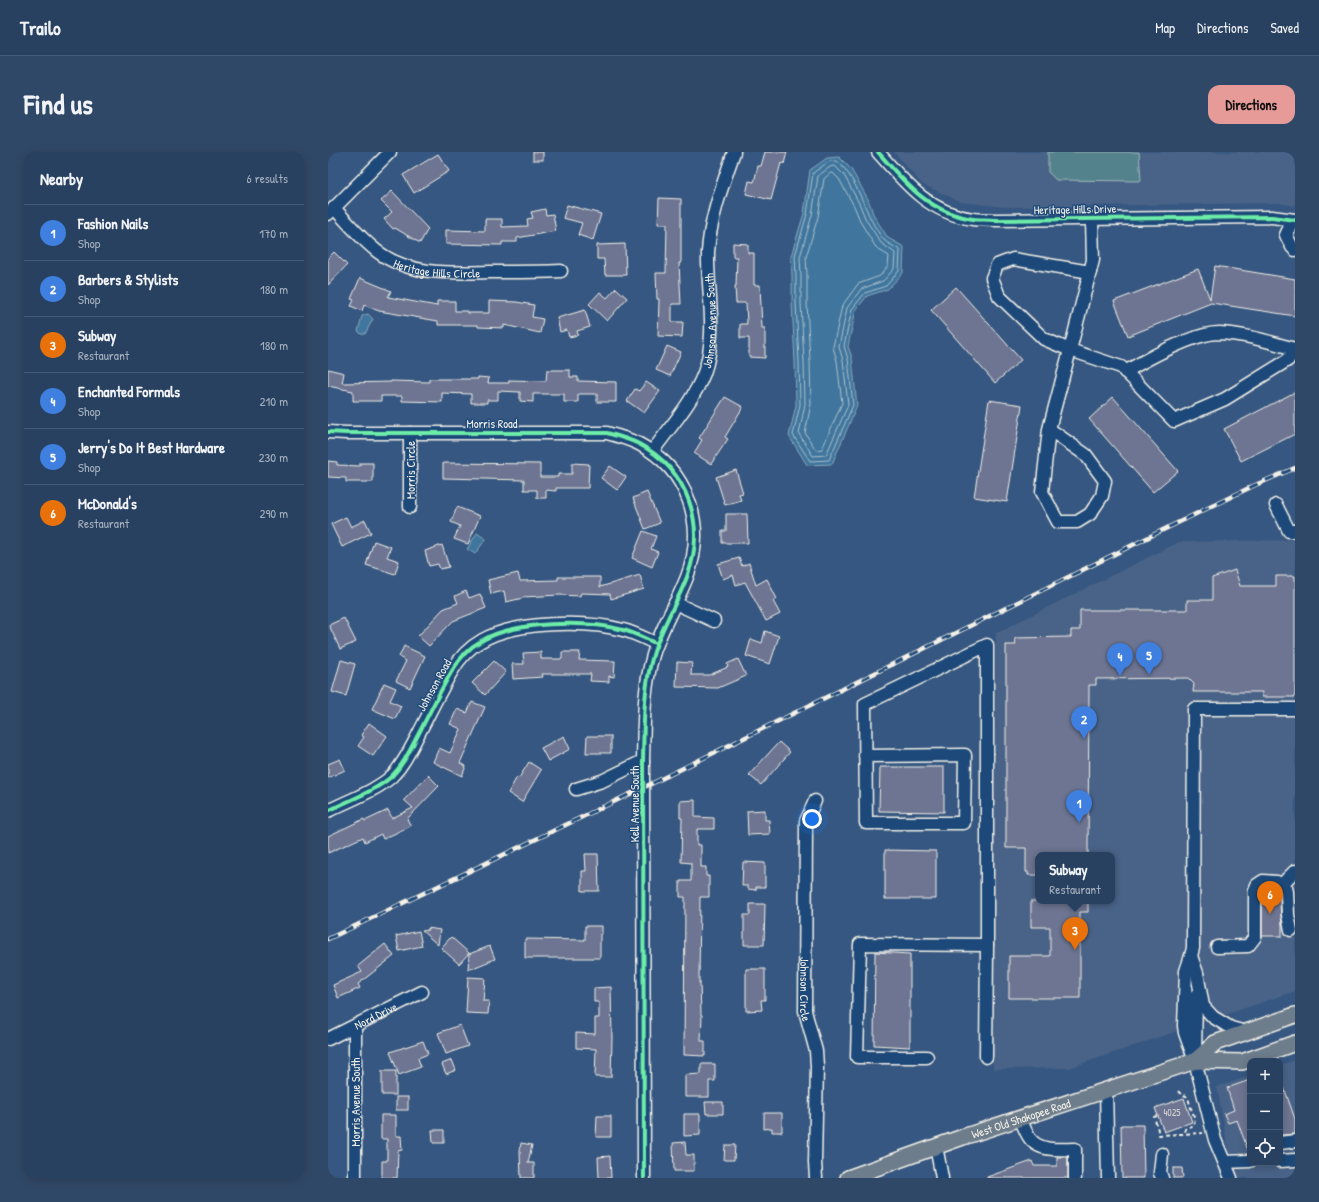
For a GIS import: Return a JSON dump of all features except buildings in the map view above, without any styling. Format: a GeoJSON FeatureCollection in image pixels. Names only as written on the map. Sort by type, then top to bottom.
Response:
{"type":"FeatureCollection","features":[{"type":"Feature","properties":{"kind":"main road","name":"West Old Shakopee Road"},"geometry":{"type":"LineString","coordinates":[[1195,1061],[1215,1043],[1295,1015]]}},
{"type":"Feature","properties":{"kind":"main road","name":"West Old Shakopee Road"},"geometry":{"type":"LineString","coordinates":[[848,1178],[936,1146],[1195,1061],[1242,1062],[1295,1043]]}},
{"type":"Feature","properties":{"kind":"street"},"geometry":{"type":"LineString","coordinates":[[331,211],[390,152]]}},
{"type":"Feature","properties":{"kind":"street","name":"Johnson Avenue South"},"geometry":{"type":"LineString","coordinates":[[652,452],[693,396],[704,374],[710,349],[711,325],[708,252],[712,221],[734,152]]}},
{"type":"Feature","properties":{"kind":"street","name":"Heritage Hills Drive"},"geometry":{"type":"LineString","coordinates":[[878,152],[913,190],[930,204],[950,213],[972,219],[1272,217],[1294,220]]}},
{"type":"Feature","properties":{"kind":"street","name":"Heritage Hills Circle"},"geometry":{"type":"LineString","coordinates":[[331,211],[378,252],[399,263],[421,270],[444,273],[561,271]]}},
{"type":"Feature","properties":{"kind":"street"},"geometry":{"type":"LineString","coordinates":[[1049,429],[1086,456],[1105,481],[1102,496],[1090,514],[1078,522],[1058,522],[1042,492],[1049,429],[1093,260],[1092,219]]}},
{"type":"Feature","properties":{"kind":"street"},"geometry":{"type":"LineString","coordinates":[[1294,220],[1286,235],[1295,250]]}},
{"type":"Feature","properties":{"kind":"street"},"geometry":{"type":"LineString","coordinates":[[1090,272],[1013,260],[997,265],[992,278],[999,296],[1044,339],[1070,350],[1121,367],[1125,372],[1174,421],[1226,399],[1288,360],[1295,349],[1251,337],[1218,333],[1196,338],[1147,359],[1125,372]]}},
{"type":"Feature","properties":{"kind":"street","name":"Morris Road"},"geometry":{"type":"LineString","coordinates":[[328,432],[607,433],[638,443],[652,452]]}},
{"type":"Feature","properties":{"kind":"street","name":"Morris Circle"},"geometry":{"type":"LineString","coordinates":[[410,433],[410,507]]}},
{"type":"Feature","properties":{"kind":"street","name":"Kell Avenue South"},"geometry":{"type":"LineString","coordinates":[[644,1178],[643,761],[645,706],[653,655],[674,603],[687,576],[693,557],[696,538],[694,518],[689,498],[667,465],[652,452]]}},
{"type":"Feature","properties":{"kind":"street"},"geometry":{"type":"LineString","coordinates":[[1276,505],[1289,531],[1295,531]]}},
{"type":"Feature","properties":{"kind":"street"},"geometry":{"type":"LineString","coordinates":[[674,603],[714,621]]}},
{"type":"Feature","properties":{"kind":"street","name":"Johnson Road"},"geometry":{"type":"LineString","coordinates":[[328,810],[379,785],[392,776],[402,764],[459,659],[482,640],[518,628],[568,624],[605,626],[624,630],[657,644]]}},
{"type":"Feature","properties":{"kind":"street"},"geometry":{"type":"LineString","coordinates":[[965,754],[964,823],[866,823],[865,704],[987,645],[986,1057]]}},
{"type":"Feature","properties":{"kind":"street"},"geometry":{"type":"LineString","coordinates":[[1231,1178],[1214,1133],[1184,1026],[1186,971],[1193,948],[1194,709],[1295,709]]}},
{"type":"Feature","properties":{"kind":"street"},"geometry":{"type":"LineString","coordinates":[[865,756],[987,755]]}},
{"type":"Feature","properties":{"kind":"street"},"geometry":{"type":"LineString","coordinates":[[576,789],[602,781],[643,761]]}},
{"type":"Feature","properties":{"kind":"street","name":"Johnson Circle"},"geometry":{"type":"LineString","coordinates":[[815,801],[806,821],[805,1011],[816,1051],[817,1066],[816,1178]]}},
{"type":"Feature","properties":{"kind":"street"},"geometry":{"type":"LineString","coordinates":[[1217,947],[1248,946],[1254,937],[1255,890],[1257,885],[1263,881],[1277,882],[1286,888],[1288,915],[1291,930]]}},
{"type":"Feature","properties":{"kind":"street"},"geometry":{"type":"LineString","coordinates":[[927,1057],[857,1057],[860,944],[987,945]]}},
{"type":"Feature","properties":{"kind":"street"},"geometry":{"type":"LineString","coordinates":[[1191,956],[1197,973],[1203,1006],[1213,1017],[1231,1028],[1246,1032]]}},
{"type":"Feature","properties":{"kind":"street"},"geometry":{"type":"LineString","coordinates":[[1195,1061],[1197,973]]}},
{"type":"Feature","properties":{"kind":"street","name":"Nord Drive"},"geometry":{"type":"LineString","coordinates":[[328,1039],[422,992]]}},
{"type":"Feature","properties":{"kind":"street","name":"Morris Avenue South"},"geometry":{"type":"LineString","coordinates":[[355,1026],[355,1178]]}},
{"type":"Feature","properties":{"kind":"street"},"geometry":{"type":"LineString","coordinates":[[1106,1090],[1108,1178]]}},
{"type":"Feature","properties":{"kind":"street"},"geometry":{"type":"LineString","coordinates":[[1020,1118],[1028,1135],[1039,1146],[1059,1149],[1075,1149],[1075,1178]]}},
{"type":"Feature","properties":{"kind":"street"},"geometry":{"type":"LineString","coordinates":[[1283,1142],[1295,1140]]}},
{"type":"Feature","properties":{"kind":"street"},"geometry":{"type":"LineString","coordinates":[[936,1146],[942,1178]]}},
{"type":"Feature","properties":{"kind":"street"},"geometry":{"type":"LineString","coordinates":[[1162,1154],[1160,1173],[1162,1178]]}},
{"type":"Feature","properties":{"kind":"street"},"geometry":{"type":"LineString","coordinates":[[1283,1161],[1295,1160]]}},
{"type":"Feature","properties":{"kind":"street"},"geometry":{"type":"LineString","coordinates":[[1225,1162],[1247,1161]]}},
{"type":"Feature","properties":{"kind":"path"},"geometry":{"type":"LineString","coordinates":[[1178,1091],[1180,1094],[1189,1099],[1196,1120],[1194,1124],[1185,1129],[1186,1134]]}},
{"type":"Feature","properties":{"kind":"path"},"geometry":{"type":"LineString","coordinates":[[1158,1116],[1154,1117],[1158,1126],[1159,1135],[1214,1133]]}},
{"type":"Feature","properties":{"kind":"shaded area"},"geometry":{"type":"Polygon","coordinates":[[[894,152],[1295,152],[1295,206],[1278,203],[1004,207],[961,202],[922,184],[894,152]]]}},
{"type":"Feature","properties":{"kind":"shaded area"},"geometry":{"type":"Polygon","coordinates":[[[1295,540],[1295,991],[1069,1068],[993,1069],[996,633],[1179,542],[1295,540]]]}},
{"type":"Feature","properties":{"kind":"shaded area"},"geometry":{"type":"Polygon","coordinates":[[[1295,1060],[1295,1178],[1237,1178],[1227,1143],[1217,1087],[1247,1077],[1247,1166],[1283,1166],[1283,1064],[1295,1060]]]}},
{"type":"Feature","properties":{"kind":"green space"},"geometry":{"type":"Polygon","coordinates":[[[1048,152],[1139,152],[1141,181],[1056,180],[1048,172],[1048,152]]]}},
{"type":"Feature","properties":{"kind":"water"},"geometry":{"type":"Polygon","coordinates":[[[839,157],[851,169],[868,199],[874,216],[888,238],[904,247],[903,273],[888,289],[867,296],[856,310],[848,346],[852,358],[857,406],[832,464],[807,465],[789,436],[796,405],[791,256],[804,213],[810,170],[827,158],[839,157]]]}},
{"type":"Feature","properties":{"kind":"water"},"geometry":{"type":"Polygon","coordinates":[[[368,314],[373,319],[365,334],[361,334],[358,331],[362,316],[368,314]]]}},
{"type":"Feature","properties":{"kind":"water"},"geometry":{"type":"Polygon","coordinates":[[[477,533],[486,539],[475,554],[467,549],[477,533]]]}},
{"type":"Feature","properties":{"kind":"railway"},"geometry":{"type":"LineString","coordinates":[[328,939],[655,782],[1253,486],[1295,468]]}},
{"type":"Feature","properties":{"kind":"cycle path"},"geometry":{"type":"LineString","coordinates":[[878,152],[898,175],[919,195],[943,210],[957,216],[973,219],[1272,217],[1295,220]]}},
{"type":"Feature","properties":{"kind":"cycle path"},"geometry":{"type":"LineString","coordinates":[[328,432],[607,433],[635,442],[656,455],[670,468],[681,484],[689,501],[694,519],[695,538],[693,557],[687,577],[656,645],[647,681],[645,707],[643,761],[644,1178]]}},
{"type":"Feature","properties":{"kind":"cycle path"},"geometry":{"type":"LineString","coordinates":[[328,811],[378,786],[392,776],[407,756],[439,694],[455,667],[468,650],[481,641],[495,634],[512,629],[550,624],[571,624],[608,627],[623,630],[636,634],[657,644]]}},
{"type":"Feature","properties":{"kind":"place","name":"Jerry's Do It Best Hardware"},"geometry":{"type":"Point","coordinates":[1149,675]}},
{"type":"Feature","properties":{"kind":"place","name":"Enchanted Formals"},"geometry":{"type":"Point","coordinates":[1120,676]}},
{"type":"Feature","properties":{"kind":"place","name":"Barbers & Stylists"},"geometry":{"type":"Point","coordinates":[1084,739]}},
{"type":"Feature","properties":{"kind":"place","name":"Fashion Nails"},"geometry":{"type":"Point","coordinates":[1079,823]}},
{"type":"Feature","properties":{"kind":"place","name":"McDonald's"},"geometry":{"type":"Point","coordinates":[1270,914]}},
{"type":"Feature","properties":{"kind":"place","name":"Subway"},"geometry":{"type":"Point","coordinates":[1075,950]}}]}
